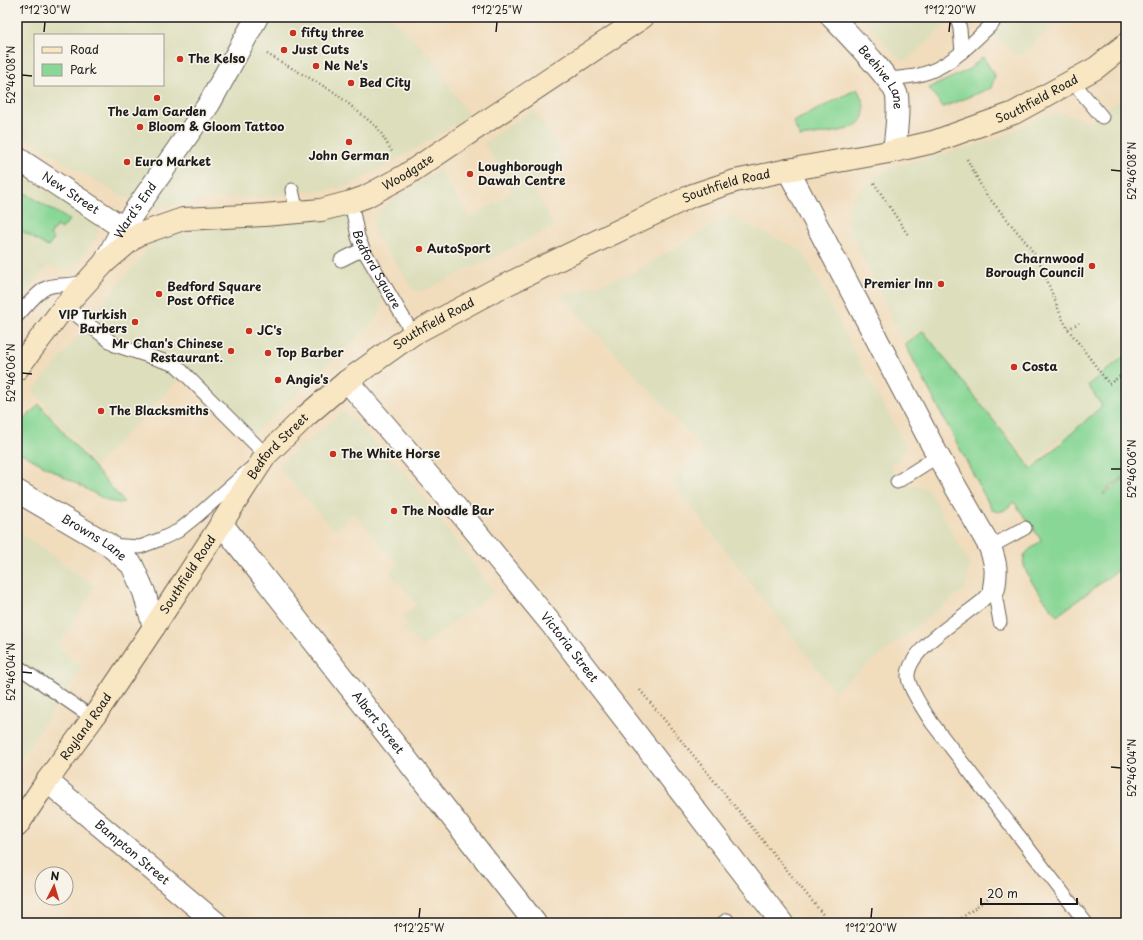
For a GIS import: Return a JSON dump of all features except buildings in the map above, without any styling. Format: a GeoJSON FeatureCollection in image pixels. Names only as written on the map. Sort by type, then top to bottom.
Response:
{"type":"FeatureCollection","features":[{"type":"Feature","properties":{"kind":"main road","name":"Woodgate"},"geometry":{"type":"LineString","coordinates":[[130,231],[183,219],[321,210],[365,197],[406,174],[642,17]]}},
{"type":"Feature","properties":{"kind":"main road","name":"Southfield Road"},"geometry":{"type":"LineString","coordinates":[[347,381],[413,334],[493,291],[693,195],[735,181],[894,151],[933,142],[1014,113],[1096,68],[1126,44]]}},
{"type":"Feature","properties":{"kind":"main road","name":"Ward's End"},"geometry":{"type":"LineString","coordinates":[[17,369],[66,306],[130,231]]}},
{"type":"Feature","properties":{"kind":"main road","name":"Bedford Street"},"geometry":{"type":"LineString","coordinates":[[221,522],[266,455],[306,416],[347,381]]}},
{"type":"Feature","properties":{"kind":"main road","name":"Southfield Road"},"geometry":{"type":"LineString","coordinates":[[154,627],[221,522]]}},
{"type":"Feature","properties":{"kind":"main road","name":"Royland Road"},"geometry":{"type":"LineString","coordinates":[[17,826],[47,781],[93,718],[154,627]]}},
{"type":"Feature","properties":{"kind":"street","name":"Ward's End"},"geometry":{"type":"LineString","coordinates":[[130,231],[209,104],[257,17]]}},
{"type":"Feature","properties":{"kind":"street","name":"Beehive Lane"},"geometry":{"type":"LineString","coordinates":[[832,17],[888,79],[897,94],[898,116],[894,151]]}},
{"type":"Feature","properties":{"kind":"street","name":"New Street"},"geometry":{"type":"LineString","coordinates":[[17,158],[130,231]]}},
{"type":"Feature","properties":{"kind":"street"},"geometry":{"type":"LineString","coordinates":[[788,170],[938,456],[990,547],[997,574],[994,588]]}},
{"type":"Feature","properties":{"kind":"street","name":"Victoria Street"},"geometry":{"type":"LineString","coordinates":[[347,381],[454,505],[552,625],[782,923]]}},
{"type":"Feature","properties":{"kind":"street","name":"Browns Lane"},"geometry":{"type":"LineString","coordinates":[[17,491],[109,545],[132,565],[144,592],[154,627]]}},
{"type":"Feature","properties":{"kind":"street","name":"Albert Street"},"geometry":{"type":"LineString","coordinates":[[221,522],[535,923]]}},
{"type":"Feature","properties":{"kind":"street","name":"Bampton Street"},"geometry":{"type":"LineString","coordinates":[[47,781],[216,923]]}},
{"type":"Feature","properties":{"kind":"lane"},"geometry":{"type":"LineString","coordinates":[[957,17],[960,29],[962,52]]}},
{"type":"Feature","properties":{"kind":"lane"},"geometry":{"type":"LineString","coordinates":[[888,79],[919,75],[940,67],[962,52],[993,23]]}},
{"type":"Feature","properties":{"kind":"lane"},"geometry":{"type":"LineString","coordinates":[[1072,81],[1102,117]]}},
{"type":"Feature","properties":{"kind":"lane"},"geometry":{"type":"LineString","coordinates":[[292,190],[297,212]]}},
{"type":"Feature","properties":{"kind":"lane","name":"Bedford Square"},"geometry":{"type":"LineString","coordinates":[[351,202],[358,237],[363,249],[413,334]]}},
{"type":"Feature","properties":{"kind":"lane"},"geometry":{"type":"LineString","coordinates":[[341,260],[363,249]]}},
{"type":"Feature","properties":{"kind":"lane"},"geometry":{"type":"LineString","coordinates":[[17,316],[31,300],[46,288],[79,284],[99,268]]}},
{"type":"Feature","properties":{"kind":"lane"},"geometry":{"type":"LineString","coordinates":[[66,306],[115,345],[176,365],[266,455],[178,531],[162,539],[140,546],[109,545]]}},
{"type":"Feature","properties":{"kind":"lane"},"geometry":{"type":"LineString","coordinates":[[896,482],[938,456]]}},
{"type":"Feature","properties":{"kind":"lane"},"geometry":{"type":"LineString","coordinates":[[990,547],[1025,528]]}},
{"type":"Feature","properties":{"kind":"lane"},"geometry":{"type":"LineString","coordinates":[[994,588],[1000,622]]}},
{"type":"Feature","properties":{"kind":"lane"},"geometry":{"type":"LineString","coordinates":[[994,588],[983,600],[920,651],[910,667],[908,678],[915,695],[932,723],[1086,923]]}},
{"type":"Feature","properties":{"kind":"lane"},"geometry":{"type":"LineString","coordinates":[[17,666],[93,718]]}},
{"type":"Feature","properties":{"kind":"path"},"geometry":{"type":"LineString","coordinates":[[244,41],[334,92],[378,128],[406,174]]}},
{"type":"Feature","properties":{"kind":"path"},"geometry":{"type":"LineString","coordinates":[[966,156],[985,193],[1029,246],[1041,265],[1061,316],[1068,329],[1109,384],[1126,372]]}},
{"type":"Feature","properties":{"kind":"path"},"geometry":{"type":"LineString","coordinates":[[1068,329],[1079,322]]}},
{"type":"Feature","properties":{"kind":"path"},"geometry":{"type":"LineString","coordinates":[[639,688],[830,923]]}},
{"type":"Feature","properties":{"kind":"path"},"geometry":{"type":"LineString","coordinates":[[955,923],[988,898]]}},
{"type":"Feature","properties":{"kind":"shaded area"},"geometry":{"type":"Polygon","coordinates":[[[17,17],[391,17],[430,55],[469,116],[408,153],[347,187],[260,197],[208,199],[160,208],[121,196],[17,133],[17,17]]]}},
{"type":"Feature","properties":{"kind":"shaded area"},"geometry":{"type":"Polygon","coordinates":[[[862,17],[959,17],[949,22],[907,60],[901,60],[862,17]]]}},
{"type":"Feature","properties":{"kind":"shaded area"},"geometry":{"type":"Polygon","coordinates":[[[972,17],[1063,17],[1021,55],[1016,55],[998,39],[985,24],[972,17]]]}},
{"type":"Feature","properties":{"kind":"shaded area"},"geometry":{"type":"Polygon","coordinates":[[[1126,95],[1126,474],[1105,491],[1060,439],[1032,465],[921,329],[903,342],[848,227],[849,207],[858,191],[875,177],[896,166],[995,140],[1043,116],[1064,113],[1088,122],[1126,95]]]}},
{"type":"Feature","properties":{"kind":"shaded area"},"geometry":{"type":"Polygon","coordinates":[[[533,110],[558,145],[567,167],[531,182],[554,227],[432,287],[420,291],[415,290],[411,287],[376,236],[373,226],[374,218],[384,206],[439,169],[469,218],[513,192],[484,143],[533,110]]]}},
{"type":"Feature","properties":{"kind":"shaded area"},"geometry":{"type":"Polygon","coordinates":[[[17,173],[93,219],[98,225],[99,229],[97,236],[76,264],[69,270],[47,267],[17,305],[17,173]]]}},
{"type":"Feature","properties":{"kind":"shaded area"},"geometry":{"type":"Polygon","coordinates":[[[339,214],[349,217],[350,223],[347,237],[368,278],[377,288],[382,301],[380,314],[374,322],[252,435],[188,367],[170,354],[134,345],[110,334],[90,318],[153,243],[168,233],[187,228],[339,214]]]}},
{"type":"Feature","properties":{"kind":"shaded area"},"geometry":{"type":"Polygon","coordinates":[[[729,216],[803,251],[852,348],[906,447],[899,459],[890,464],[903,490],[915,485],[928,489],[970,565],[966,588],[834,691],[671,480],[704,450],[562,296],[631,274],[729,216]]]}},
{"type":"Feature","properties":{"kind":"shaded area","name":"The Blacksmiths"},"geometry":{"type":"Polygon","coordinates":[[[84,329],[115,353],[168,367],[181,377],[96,466],[33,391],[84,329]]]}},
{"type":"Feature","properties":{"kind":"shaded area"},"geometry":{"type":"Polygon","coordinates":[[[343,412],[345,412],[410,479],[494,592],[422,646],[403,629],[407,624],[403,617],[416,604],[390,572],[398,564],[354,514],[334,530],[278,467],[343,412]]]}},
{"type":"Feature","properties":{"kind":"shaded area"},"geometry":{"type":"Polygon","coordinates":[[[17,531],[95,586],[58,647],[82,667],[17,763],[17,531]]]}},
{"type":"Feature","properties":{"kind":"green space"},"geometry":{"type":"Polygon","coordinates":[[[983,57],[995,76],[991,88],[943,107],[929,88],[968,70],[983,57]]]}},
{"type":"Feature","properties":{"kind":"green space"},"geometry":{"type":"Polygon","coordinates":[[[857,89],[862,99],[864,110],[862,120],[858,124],[849,129],[800,137],[793,122],[857,89]]]}},
{"type":"Feature","properties":{"kind":"green space"},"geometry":{"type":"Polygon","coordinates":[[[17,188],[69,220],[62,229],[56,226],[50,236],[54,239],[48,247],[17,228],[17,188]]]}},
{"type":"Feature","properties":{"kind":"green space"},"geometry":{"type":"Polygon","coordinates":[[[923,331],[1032,469],[1102,406],[1088,385],[1126,355],[1126,475],[1105,491],[1103,495],[1126,477],[1126,564],[1057,616],[1029,577],[1023,561],[1026,553],[1041,540],[1014,502],[1002,511],[999,512],[992,510],[905,344],[923,331]]]}},
{"type":"Feature","properties":{"kind":"green space"},"geometry":{"type":"Polygon","coordinates":[[[39,404],[124,502],[119,503],[108,501],[21,453],[17,448],[17,429],[39,404]]]}},
{"type":"Feature","properties":{"kind":"place","name":"fifty three"},"geometry":{"type":"Point","coordinates":[293,33]}},
{"type":"Feature","properties":{"kind":"place","name":"Just Cuts"},"geometry":{"type":"Point","coordinates":[284,50]}},
{"type":"Feature","properties":{"kind":"place","name":"The Kelso"},"geometry":{"type":"Point","coordinates":[180,59]}},
{"type":"Feature","properties":{"kind":"place","name":"Ne Ne's"},"geometry":{"type":"Point","coordinates":[316,66]}},
{"type":"Feature","properties":{"kind":"place","name":"Bed City"},"geometry":{"type":"Point","coordinates":[351,83]}},
{"type":"Feature","properties":{"kind":"place","name":"The Jam Garden"},"geometry":{"type":"Point","coordinates":[157,98]}},
{"type":"Feature","properties":{"kind":"place","name":"Bloom & Gloom Tattoo"},"geometry":{"type":"Point","coordinates":[140,127]}},
{"type":"Feature","properties":{"kind":"place","name":"John German"},"geometry":{"type":"Point","coordinates":[349,142]}},
{"type":"Feature","properties":{"kind":"place","name":"Euro Market"},"geometry":{"type":"Point","coordinates":[127,162]}},
{"type":"Feature","properties":{"kind":"place","name":"Loughborough Dawah Centre"},"geometry":{"type":"Point","coordinates":[470,174]}},
{"type":"Feature","properties":{"kind":"place","name":"AutoSport"},"geometry":{"type":"Point","coordinates":[419,249]}},
{"type":"Feature","properties":{"kind":"place","name":"Charnwood Borough Council"},"geometry":{"type":"Point","coordinates":[1092,266]}},
{"type":"Feature","properties":{"kind":"place","name":"Premier Inn"},"geometry":{"type":"Point","coordinates":[941,284]}},
{"type":"Feature","properties":{"kind":"place","name":"Bedford Square Post Office"},"geometry":{"type":"Point","coordinates":[159,294]}},
{"type":"Feature","properties":{"kind":"place","name":"VIP Turkish Barbers"},"geometry":{"type":"Point","coordinates":[135,322]}},
{"type":"Feature","properties":{"kind":"place","name":"JC's"},"geometry":{"type":"Point","coordinates":[249,331]}},
{"type":"Feature","properties":{"kind":"place","name":"Mr Chan's Chinese Restaurant."},"geometry":{"type":"Point","coordinates":[231,351]}},
{"type":"Feature","properties":{"kind":"place","name":"Top Barber"},"geometry":{"type":"Point","coordinates":[268,353]}},
{"type":"Feature","properties":{"kind":"place","name":"Costa"},"geometry":{"type":"Point","coordinates":[1014,367]}},
{"type":"Feature","properties":{"kind":"place","name":"Angie's"},"geometry":{"type":"Point","coordinates":[278,380]}},
{"type":"Feature","properties":{"kind":"place","name":"The Blacksmiths"},"geometry":{"type":"Point","coordinates":[101,411]}},
{"type":"Feature","properties":{"kind":"place","name":"The White Horse"},"geometry":{"type":"Point","coordinates":[333,454]}},
{"type":"Feature","properties":{"kind":"place","name":"The Noodle Bar"},"geometry":{"type":"Point","coordinates":[394,511]}}]}
